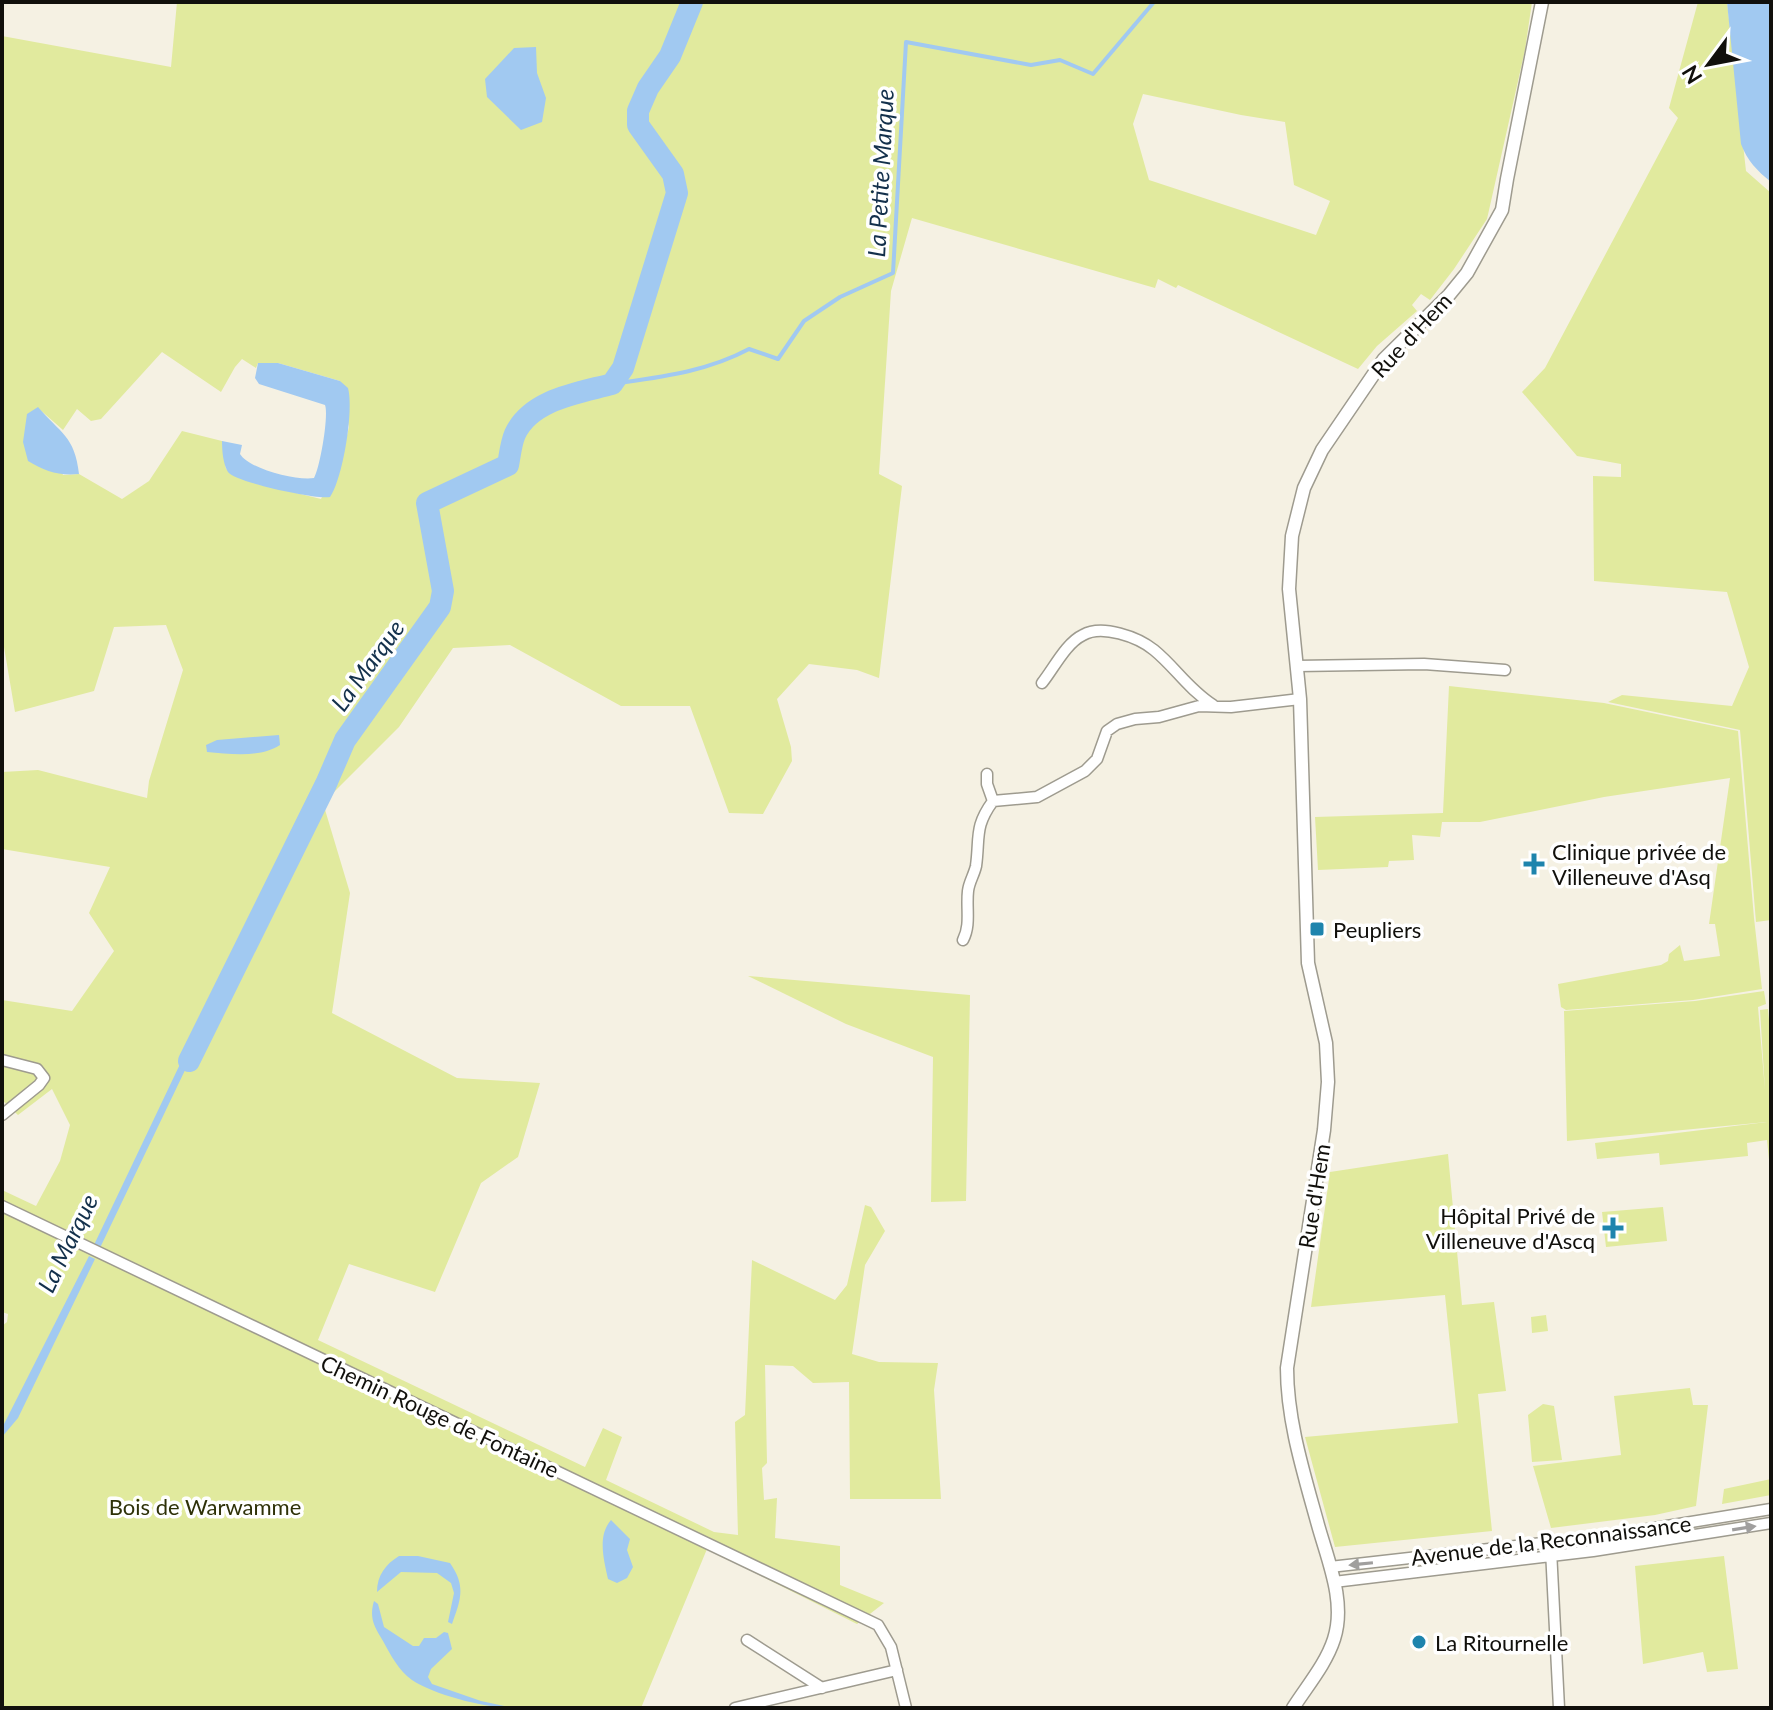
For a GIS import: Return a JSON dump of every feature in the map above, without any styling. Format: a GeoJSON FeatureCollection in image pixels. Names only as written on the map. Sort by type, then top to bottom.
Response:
{"type":"FeatureCollection","features":[{"type":"Feature","properties":{"kind":"street","name":"Rue d'Hem"},"geometry":{"type":"LineString","coordinates":[[1293,1708],[1325,1658],[1335,1637],[1338,1614],[1334,1582],[1293,1427],[1287,1391],[1287,1368],[1324,1130],[1328,1082],[1326,1043],[1308,963],[1300,699],[1289,589],[1290,554],[1306,480],[1331,434],[1394,348],[1458,285],[1494,229],[1504,202],[1542,2]]}},
{"type":"Feature","properties":{"kind":"street"},"geometry":{"type":"LineString","coordinates":[[1042,683],[1081,635],[1092,631],[1106,632],[1128,637],[1151,648],[1187,686],[1213,705]]}},
{"type":"Feature","properties":{"kind":"street"},"geometry":{"type":"LineString","coordinates":[[1297,666],[1424,664],[1505,670]]}},
{"type":"Feature","properties":{"kind":"street"},"geometry":{"type":"LineString","coordinates":[[963,940],[968,927],[968,889],[976,865],[977,832],[981,818],[993,801],[1037,797],[1085,771],[1100,754],[1107,731],[1117,724],[1194,707],[1226,707],[1300,699]]}},
{"type":"Feature","properties":{"kind":"street"},"geometry":{"type":"LineString","coordinates":[[987,774],[993,801]]}},
{"type":"Feature","properties":{"kind":"street"},"geometry":{"type":"LineString","coordinates":[[2,1060],[37,1069],[44,1078],[2,1115]]}},
{"type":"Feature","properties":{"kind":"street","name":"Chemin Rouge de Fontaine"},"geometry":{"type":"LineString","coordinates":[[2,1206],[878,1625],[888,1639],[897,1670]]}},
{"type":"Feature","properties":{"kind":"street","name":"Avenue de la Reconnaissance"},"geometry":{"type":"LineString","coordinates":[[1330,1567],[1550,1543],[1771,1509]]}},
{"type":"Feature","properties":{"kind":"street","name":"Avenue de la Reconnaissance"},"geometry":{"type":"LineString","coordinates":[[1334,1582],[1552,1557],[1771,1523]]}},
{"type":"Feature","properties":{"kind":"street"},"geometry":{"type":"LineString","coordinates":[[1550,1543],[1559,1708]]}},
{"type":"Feature","properties":{"kind":"street"},"geometry":{"type":"LineString","coordinates":[[747,1640],[822,1688]]}},
{"type":"Feature","properties":{"kind":"street"},"geometry":{"type":"LineString","coordinates":[[735,1708],[897,1670],[906,1708]]}},
{"type":"Feature","properties":{"kind":"green space","name":"Bois de Warwamme"},"geometry":{"type":"Polygon","coordinates":[[[177,2],[1532,2],[1525,50],[1487,219],[1430,300],[1421,294],[1412,305],[1417,311],[1377,346],[1358,369],[1178,285],[1176,288],[1158,279],[1155,288],[912,218],[891,291],[879,474],[902,486],[879,678],[857,670],[809,664],[777,699],[792,761],[763,814],[729,813],[690,706],[621,706],[510,645],[453,648],[399,727],[323,803],[350,893],[332,1013],[457,1078],[540,1083],[518,1157],[481,1183],[435,1292],[349,1264],[318,1340],[585,1467],[603,1428],[622,1437],[606,1480],[714,1532],[738,1535],[735,1422],[745,1415],[752,1260],[835,1300],[847,1285],[865,1205],[871,1207],[885,1231],[865,1265],[852,1354],[879,1362],[938,1363],[934,1390],[941,1499],[850,1499],[849,1382],[813,1383],[793,1366],[765,1365],[767,1463],[762,1468],[764,1500],[777,1498],[775,1538],[840,1546],[840,1585],[884,1603],[857,1624],[707,1549],[641,1708],[2,1708],[2,1326],[7,1322],[8,1314],[2,1312],[2,1190],[36,1206],[60,1161],[70,1125],[52,1089],[18,1115],[2,1100],[2,1000],[72,1011],[114,951],[89,913],[110,867],[2,849],[2,772],[38,770],[147,798],[149,781],[183,670],[166,625],[114,627],[94,691],[15,712],[2,646],[2,36],[171,67],[177,2]],[[1143,94],[1133,124],[1149,180],[1316,235],[1330,201],[1294,185],[1285,122],[1143,94]],[[162,352],[101,419],[91,421],[77,409],[63,430],[38,408],[63,475],[79,474],[122,499],[149,481],[182,431],[222,441],[226,469],[272,487],[321,499],[342,456],[349,427],[340,381],[278,363],[258,363],[256,368],[242,359],[221,392],[162,352]]]}},
{"type":"Feature","properties":{"kind":"green space"},"geometry":{"type":"Polygon","coordinates":[[[1698,2],[1727,2],[1746,171],[1771,193],[1771,920],[1756,922],[1740,730],[1608,702],[1622,695],[1732,706],[1749,667],[1727,592],[1594,581],[1593,476],[1621,477],[1621,464],[1577,456],[1522,392],[1545,368],[1678,118],[1669,108],[1698,2]]]}},
{"type":"Feature","properties":{"kind":"green space"},"geometry":{"type":"Polygon","coordinates":[[[1449,686],[1604,703],[1738,731],[1762,989],[1693,1000],[1566,1010],[1561,1007],[1558,984],[1661,965],[1680,945],[1684,961],[1720,956],[1715,924],[1709,924],[1730,778],[1604,797],[1480,822],[1442,822],[1440,837],[1412,835],[1414,860],[1389,861],[1388,867],[1318,870],[1315,817],[1443,813],[1449,686]]]}},
{"type":"Feature","properties":{"kind":"green space"},"geometry":{"type":"Polygon","coordinates":[[[748,976],[970,995],[966,1201],[931,1202],[933,1057],[846,1024],[748,976]]]}},
{"type":"Feature","properties":{"kind":"green space"},"geometry":{"type":"Polygon","coordinates":[[[1764,991],[1766,1004],[1758,1007],[1765,1090],[1760,1010],[1768,1009],[1771,1040],[1771,1179],[1767,1140],[1747,1143],[1748,1156],[1660,1165],[1659,1153],[1597,1159],[1595,1143],[1767,1122],[1567,1141],[1564,1011],[1695,1001],[1764,991]]]}},
{"type":"Feature","properties":{"kind":"green space"},"geometry":{"type":"Polygon","coordinates":[[[1448,1154],[1462,1305],[1494,1302],[1506,1391],[1478,1394],[1492,1531],[1335,1547],[1305,1437],[1458,1423],[1445,1295],[1311,1307],[1330,1172],[1448,1154]]]}},
{"type":"Feature","properties":{"kind":"green space"},"geometry":{"type":"Polygon","coordinates":[[[1663,1207],[1667,1241],[1606,1247],[1602,1212],[1663,1207]]]}},
{"type":"Feature","properties":{"kind":"green space"},"geometry":{"type":"Polygon","coordinates":[[[1546,1315],[1548,1331],[1532,1333],[1531,1317],[1546,1315]]]}},
{"type":"Feature","properties":{"kind":"green space"},"geometry":{"type":"Polygon","coordinates":[[[1690,1388],[1693,1405],[1708,1405],[1696,1506],[1655,1515],[1551,1528],[1533,1466],[1621,1455],[1614,1396],[1690,1388]]]}},
{"type":"Feature","properties":{"kind":"green space"},"geometry":{"type":"Polygon","coordinates":[[[1543,1404],[1554,1406],[1562,1460],[1532,1462],[1528,1415],[1543,1404]]]}},
{"type":"Feature","properties":{"kind":"green space"},"geometry":{"type":"Polygon","coordinates":[[[1771,1479],[1771,1495],[1722,1504],[1724,1489],[1771,1479]]]}},
{"type":"Feature","properties":{"kind":"green space"},"geometry":{"type":"Polygon","coordinates":[[[1688,1525],[1690,1533],[1573,1551],[1572,1543],[1688,1525]]]}},
{"type":"Feature","properties":{"kind":"green space"},"geometry":{"type":"Polygon","coordinates":[[[1724,1556],[1738,1669],[1707,1672],[1703,1652],[1643,1664],[1635,1566],[1724,1556]]]}},
{"type":"Feature","properties":{"kind":"water"},"geometry":{"type":"Polygon","coordinates":[[[1727,2],[1771,2],[1771,182],[1753,165],[1741,144],[1727,2]]]}},
{"type":"Feature","properties":{"kind":"water"},"geometry":{"type":"Polygon","coordinates":[[[536,47],[537,73],[546,98],[542,122],[521,130],[487,97],[485,79],[514,48],[536,47]]]}},
{"type":"Feature","properties":{"kind":"water"},"geometry":{"type":"Polygon","coordinates":[[[258,363],[278,363],[340,381],[348,388],[350,412],[346,444],[330,497],[276,489],[245,481],[228,472],[222,441],[242,445],[240,454],[245,459],[285,476],[314,478],[319,464],[325,430],[325,405],[259,384],[255,378],[258,363]]]}},
{"type":"Feature","properties":{"kind":"water"},"geometry":{"type":"Polygon","coordinates":[[[38,407],[70,443],[79,474],[52,472],[28,461],[23,442],[27,414],[38,407]]]}},
{"type":"Feature","properties":{"kind":"water"},"geometry":{"type":"Polygon","coordinates":[[[344,733],[351,737],[320,788],[99,1250],[93,1247],[290,833],[321,770],[344,733]]]}},
{"type":"Feature","properties":{"kind":"water"},"geometry":{"type":"Polygon","coordinates":[[[279,735],[280,745],[264,752],[207,752],[206,745],[217,740],[279,735]]]}},
{"type":"Feature","properties":{"kind":"water"},"geometry":{"type":"Polygon","coordinates":[[[89,1256],[95,1259],[18,1418],[2,1437],[2,1428],[89,1256]]]}},
{"type":"Feature","properties":{"kind":"water"},"geometry":{"type":"Polygon","coordinates":[[[611,1520],[630,1539],[627,1550],[633,1567],[627,1578],[617,1583],[608,1579],[603,1548],[604,1533],[611,1520]]]}},
{"type":"Feature","properties":{"kind":"water"},"geometry":{"type":"Polygon","coordinates":[[[399,1556],[418,1556],[450,1563],[460,1586],[452,1624],[448,1622],[454,1593],[451,1583],[437,1573],[401,1572],[377,1592],[383,1571],[399,1556]]]}},
{"type":"Feature","properties":{"kind":"water"},"geometry":{"type":"Polygon","coordinates":[[[374,1601],[378,1604],[384,1627],[413,1646],[419,1646],[424,1638],[436,1638],[444,1632],[448,1633],[452,1649],[431,1669],[428,1677],[432,1684],[513,1708],[461,1700],[412,1680],[395,1662],[375,1626],[372,1617],[374,1601]]]}},
{"type":"Feature","properties":{"kind":"waterway","name":"La Marque"},"geometry":{"type":"LineString","coordinates":[[189,1061],[345,740],[440,607],[443,591],[427,503],[508,465],[515,434],[532,413],[557,399],[612,384],[623,368],[677,193],[673,174],[638,125],[638,111],[648,88],[670,56],[692,2]]}},
{"type":"Feature","properties":{"kind":"waterway","name":"La Petite Marque"},"geometry":{"type":"LineString","coordinates":[[612,384],[699,368],[749,349],[778,359],[804,321],[840,297],[893,273],[906,42],[1031,65],[1060,60],[1093,74],[1154,2]]}},
{"type":"Feature","properties":{"kind":"place","name":"Clinique privée de Villeneuve d'Asq"},"geometry":{"type":"Point","coordinates":[1534,864]}},
{"type":"Feature","properties":{"kind":"place","name":"Peupliers"},"geometry":{"type":"Point","coordinates":[1317,929]}},
{"type":"Feature","properties":{"kind":"place","name":"Hôpital Privé de Villeneuve d'Ascq"},"geometry":{"type":"Point","coordinates":[1613,1228]}},
{"type":"Feature","properties":{"kind":"place","name":"La Ritournelle"},"geometry":{"type":"Point","coordinates":[1419,1642]}}]}
